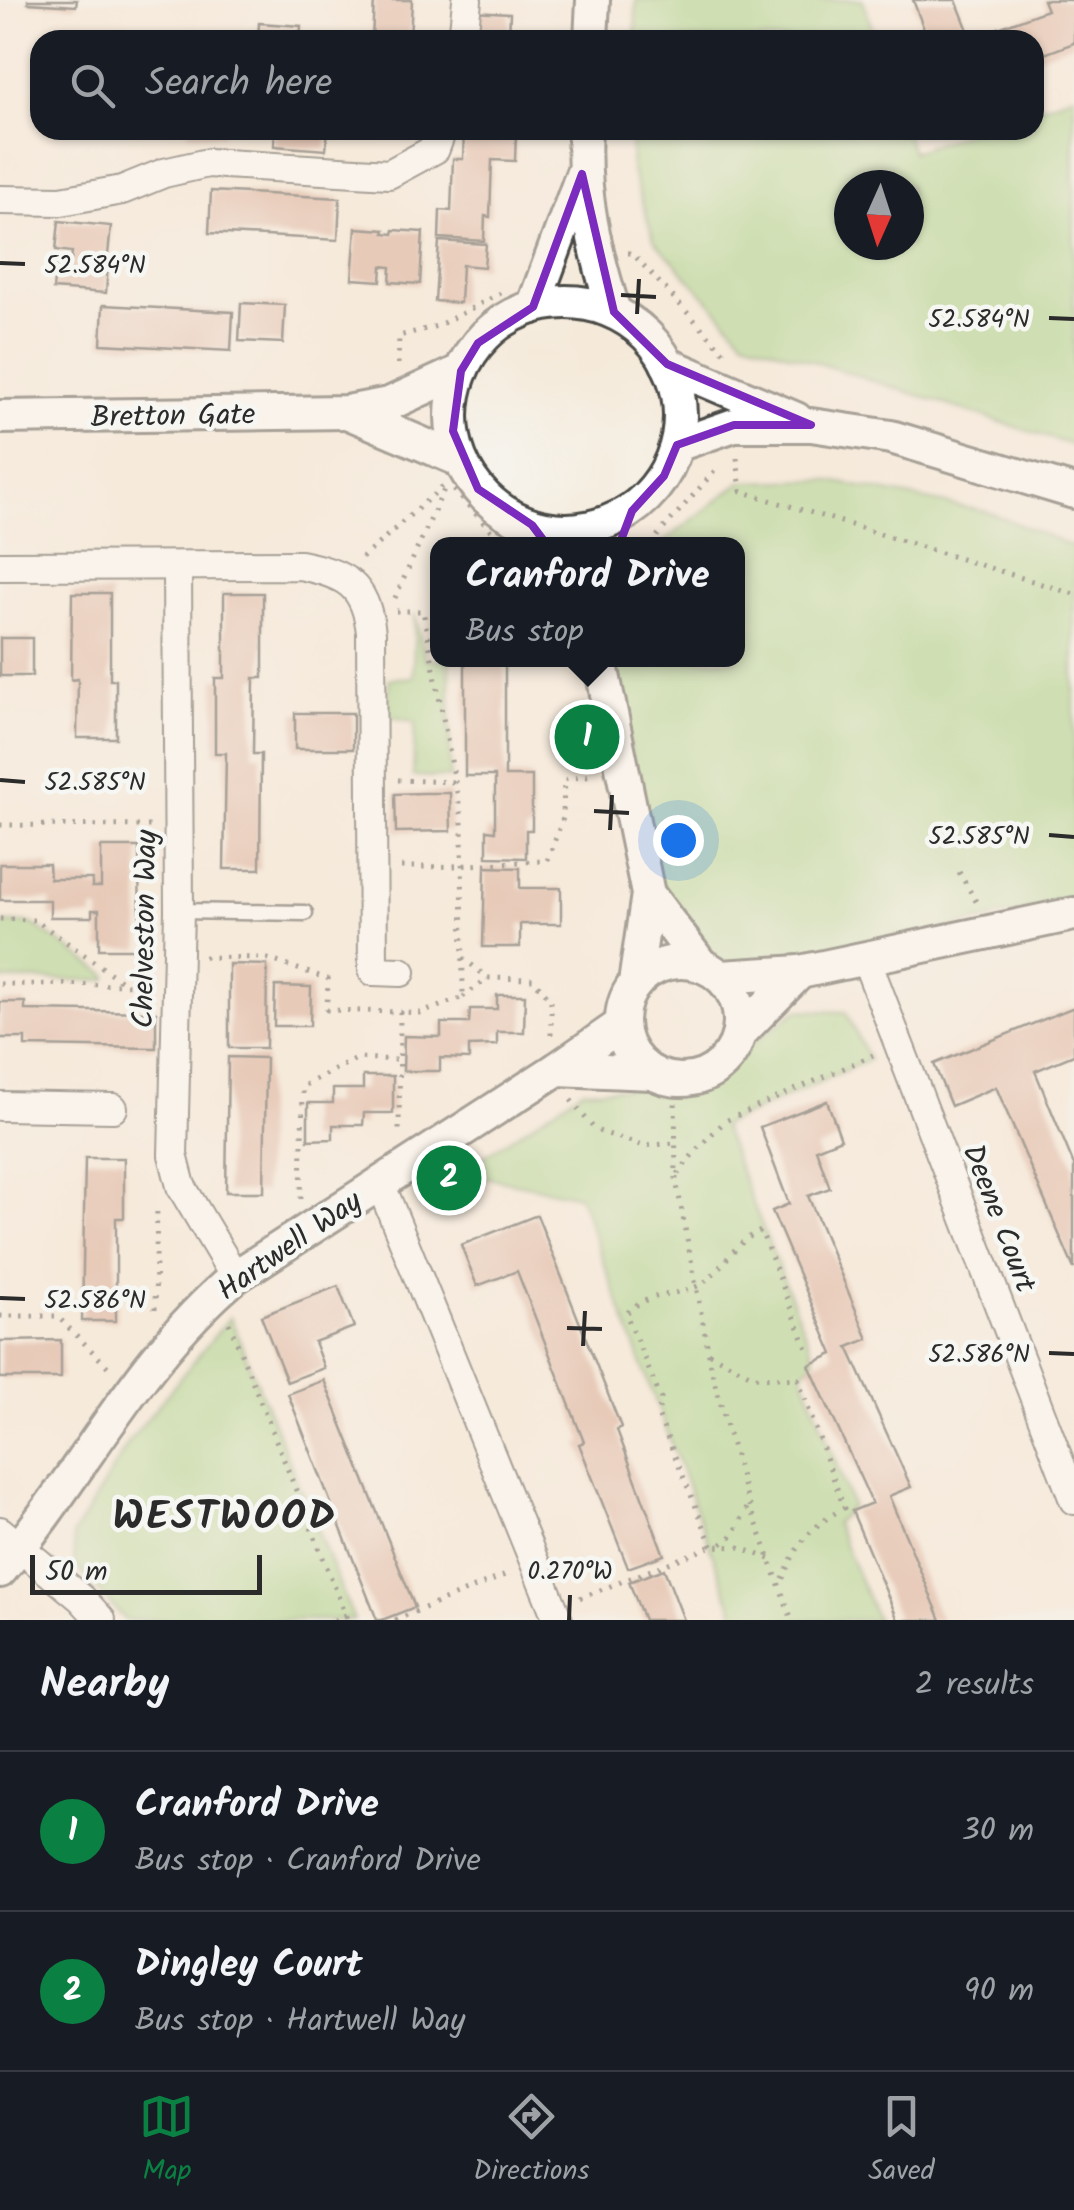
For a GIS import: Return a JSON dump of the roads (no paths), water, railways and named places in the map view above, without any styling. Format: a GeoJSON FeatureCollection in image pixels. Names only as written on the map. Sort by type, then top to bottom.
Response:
{"type":"FeatureCollection","features":[{"type":"Feature","properties":{"kind":"street"},"geometry":{"type":"LineString","coordinates":[[464,30],[466,0]]}},
{"type":"Feature","properties":{"kind":"street"},"geometry":{"type":"LineString","coordinates":[[591,30],[593,0]]}},
{"type":"Feature","properties":{"kind":"street"},"geometry":{"type":"LineString","coordinates":[[0,200],[61,201],[106,193],[208,162],[390,174],[434,149],[438,140]]}},
{"type":"Feature","properties":{"kind":"street"},"geometry":{"type":"LineString","coordinates":[[584,140],[582,174],[598,260],[614,312]]}},
{"type":"Feature","properties":{"kind":"street"},"geometry":{"type":"LineString","coordinates":[[528,537],[478,489],[454,472],[452,400],[461,371],[478,343],[503,321],[521,297],[582,174]]}},
{"type":"Feature","properties":{"kind":"street"},"geometry":{"type":"LineString","coordinates":[[521,297],[588,304],[614,312],[638,327],[658,347],[667,364],[680,408],[677,445],[664,476],[632,511],[620,537]]}},
{"type":"Feature","properties":{"kind":"street"},"geometry":{"type":"LineString","coordinates":[[667,364],[811,426]]}},
{"type":"Feature","properties":{"kind":"street","name":"Bretton Gate"},"geometry":{"type":"LineString","coordinates":[[0,417],[347,412],[389,404],[461,371]]}},
{"type":"Feature","properties":{"kind":"street","name":"Bretton Gate"},"geometry":{"type":"LineString","coordinates":[[347,412],[454,472]]}},
{"type":"Feature","properties":{"kind":"street"},"geometry":{"type":"LineString","coordinates":[[677,445],[734,424],[811,426],[891,438],[1073,492]]}},
{"type":"Feature","properties":{"kind":"street"},"geometry":{"type":"LineString","coordinates":[[533,537],[611,522],[632,511]]}},
{"type":"Feature","properties":{"kind":"street"},"geometry":{"type":"LineString","coordinates":[[0,566],[300,565],[340,576],[357,588],[369,611],[373,971],[402,972]]}},
{"type":"Feature","properties":{"kind":"street","name":"Chelveston Way"},"geometry":{"type":"LineString","coordinates":[[176,566],[179,911],[173,1155],[181,1186],[225,1285]]}},
{"type":"Feature","properties":{"kind":"street"},"geometry":{"type":"LineString","coordinates":[[601,667],[648,894],[635,984]]}},
{"type":"Feature","properties":{"kind":"street"},"geometry":{"type":"LineString","coordinates":[[554,1071],[692,1080],[723,1064],[734,1050],[740,1033],[740,1012],[734,993],[648,894]]}},
{"type":"Feature","properties":{"kind":"street"},"geometry":{"type":"LineString","coordinates":[[664,1077],[631,1052],[622,1024],[635,984],[649,971],[666,964],[684,962],[712,971],[800,972],[1074,914]]}},
{"type":"Feature","properties":{"kind":"street","name":"Deene Court"},"geometry":{"type":"LineString","coordinates":[[866,959],[1074,1500]]}},
{"type":"Feature","properties":{"kind":"street"},"geometry":{"type":"LineString","coordinates":[[740,1033],[800,972]]}},
{"type":"Feature","properties":{"kind":"street","name":"Hartwell Way"},"geometry":{"type":"LineString","coordinates":[[6,1551],[145,1368],[225,1285],[622,1024]]}},
{"type":"Feature","properties":{"kind":"street"},"geometry":{"type":"LineString","coordinates":[[0,1106],[112,1108]]}},
{"type":"Feature","properties":{"kind":"street"},"geometry":{"type":"LineString","coordinates":[[380,1183],[556,1614]]}},
{"type":"Feature","properties":{"kind":"street"},"geometry":{"type":"LineString","coordinates":[[6,1551],[82,1599],[101,1620]]}},
{"type":"Feature","properties":{"kind":"lane"},"geometry":{"type":"LineString","coordinates":[[179,911],[305,913]]}},
{"type":"Feature","properties":{"kind":"place","name":"Cranford Drive"},"geometry":{"type":"Point","coordinates":[587,737]}},
{"type":"Feature","properties":{"kind":"place","name":"Dingley Court"},"geometry":{"type":"Point","coordinates":[449,1178]}},
{"type":"Feature","properties":{"kind":"district","name":"WESTWOOD"},"geometry":{"type":"Point","coordinates":[225,1515]}}]}
